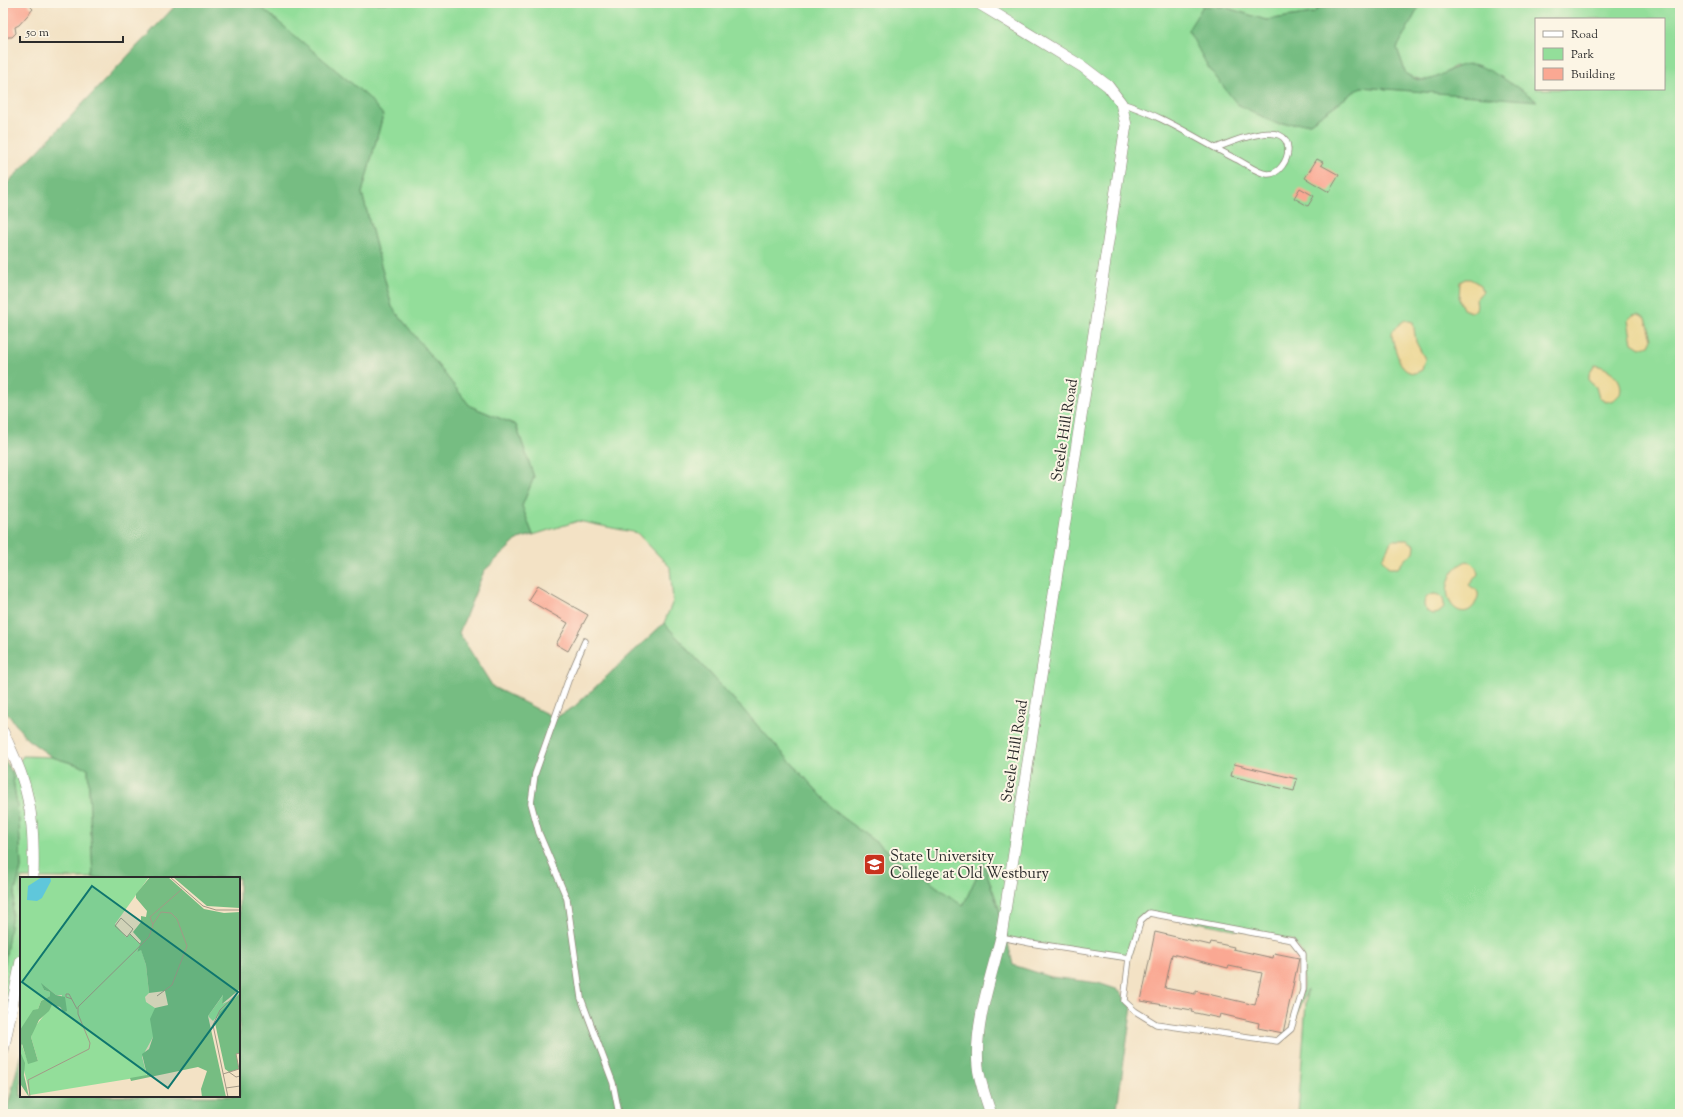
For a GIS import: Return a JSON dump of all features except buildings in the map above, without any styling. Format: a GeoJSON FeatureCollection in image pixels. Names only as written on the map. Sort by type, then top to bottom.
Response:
{"type":"FeatureCollection","features":[{"type":"Feature","properties":{"kind":"street","name":"Steele Hill Road"},"geometry":{"type":"LineString","coordinates":[[978,3],[1083,67],[1108,86],[1121,103],[1126,125],[1000,937],[982,1014],[978,1043],[978,1067],[980,1079],[991,1114]]}},
{"type":"Feature","properties":{"kind":"street"},"geometry":{"type":"LineString","coordinates":[[3,732],[21,774],[30,808],[33,828],[33,877]]}},
{"type":"Feature","properties":{"kind":"street"},"geometry":{"type":"LineString","coordinates":[[3,1051],[20,966]]}},
{"type":"Feature","properties":{"kind":"lane"},"geometry":{"type":"LineString","coordinates":[[1121,103],[1144,109],[1216,148],[1266,174],[1273,173],[1278,169],[1288,156],[1288,146],[1283,138],[1272,133],[1257,134],[1216,148]]}},
{"type":"Feature","properties":{"kind":"lane"},"geometry":{"type":"LineString","coordinates":[[585,642],[569,678],[535,774],[531,803],[539,833],[567,899],[581,998],[613,1083],[619,1114]]}},
{"type":"Feature","properties":{"kind":"lane"},"geometry":{"type":"LineString","coordinates":[[1149,913],[1292,940],[1303,954],[1303,990],[1291,1029],[1277,1041],[1156,1024],[1135,1011],[1124,1001],[1129,958],[1141,920],[1149,913]]}},
{"type":"Feature","properties":{"kind":"lane"},"geometry":{"type":"LineString","coordinates":[[1000,937],[1129,958]]}},
{"type":"Feature","properties":{"kind":"green space"},"geometry":{"type":"Polygon","coordinates":[[[178,3],[256,3],[368,97],[383,115],[362,193],[392,307],[470,406],[516,425],[534,477],[522,506],[533,535],[518,539],[484,571],[459,633],[493,687],[555,718],[574,707],[664,623],[840,816],[963,906],[983,862],[1003,921],[1013,965],[1051,977],[1098,983],[1119,990],[1132,1007],[1116,1114],[6,1114],[20,1057],[20,1097],[240,1097],[240,877],[93,877],[88,768],[52,757],[27,739],[3,708],[3,188],[178,3]]]}},
{"type":"Feature","properties":{"kind":"green space"},"geometry":{"type":"Polygon","coordinates":[[[256,3],[1324,3],[1313,13],[1266,20],[1224,7],[1310,123],[1361,87],[1536,100],[1499,76],[1455,66],[1437,77],[1426,80],[1406,74],[1397,48],[1421,3],[1680,3],[1680,1114],[1298,1114],[1307,990],[1291,1029],[1303,990],[1303,954],[1292,940],[1149,913],[1141,920],[1129,958],[1001,937],[1003,919],[983,863],[963,906],[840,816],[664,623],[673,601],[670,567],[637,533],[578,521],[533,535],[522,506],[534,477],[516,425],[470,406],[392,307],[362,193],[383,115],[367,97],[256,3]]]}},
{"type":"Feature","properties":{"kind":"green space"},"geometry":{"type":"Polygon","coordinates":[[[1324,3],[1421,3],[1397,48],[1406,74],[1418,80],[1427,80],[1440,76],[1458,66],[1472,64],[1495,74],[1537,101],[1361,87],[1310,123],[1277,124],[1237,104],[1208,67],[1188,30],[1203,6],[1224,7],[1266,20],[1313,13],[1324,3]]]}},
{"type":"Feature","properties":{"kind":"green space"},"geometry":{"type":"Polygon","coordinates":[[[23,756],[52,757],[88,768],[93,877],[20,877],[20,988],[3,1014],[3,974],[15,892],[21,868],[19,821],[12,772],[23,756]]]}},
{"type":"Feature","properties":{"kind":"green space"},"geometry":{"type":"Polygon","coordinates":[[[3,757],[12,772],[19,821],[21,868],[15,892],[3,974],[3,757]]]}},
{"type":"Feature","properties":{"kind":"sand"},"geometry":{"type":"Polygon","coordinates":[[[1465,279],[1470,279],[1481,285],[1483,291],[1476,299],[1476,309],[1471,312],[1463,309],[1459,299],[1460,282],[1465,279]]]}},
{"type":"Feature","properties":{"kind":"sand"},"geometry":{"type":"Polygon","coordinates":[[[1639,314],[1646,318],[1652,339],[1649,345],[1640,348],[1632,343],[1628,320],[1633,315],[1639,314]]]}},
{"type":"Feature","properties":{"kind":"sand"},"geometry":{"type":"Polygon","coordinates":[[[1405,320],[1413,322],[1416,342],[1425,359],[1422,370],[1416,373],[1408,371],[1402,366],[1393,340],[1393,331],[1405,320]]]}},
{"type":"Feature","properties":{"kind":"sand"},"geometry":{"type":"Polygon","coordinates":[[[1595,365],[1610,371],[1618,379],[1621,389],[1620,394],[1614,400],[1606,402],[1599,398],[1596,387],[1589,381],[1589,374],[1595,365]]]}},
{"type":"Feature","properties":{"kind":"sand"},"geometry":{"type":"Polygon","coordinates":[[[1392,540],[1407,540],[1415,545],[1414,552],[1405,559],[1398,568],[1389,568],[1382,559],[1392,540]]]}},
{"type":"Feature","properties":{"kind":"sand"},"geometry":{"type":"Polygon","coordinates":[[[1467,561],[1473,564],[1478,574],[1469,585],[1477,590],[1478,595],[1472,608],[1466,611],[1460,611],[1451,603],[1448,596],[1448,588],[1451,575],[1461,564],[1467,561]]]}},
{"type":"Feature","properties":{"kind":"sand"},"geometry":{"type":"Polygon","coordinates":[[[1434,594],[1441,597],[1444,604],[1441,611],[1434,614],[1427,611],[1424,604],[1427,597],[1434,594]]]}},
{"type":"Feature","properties":{"kind":"place","name":"State University College at Old Westbury"},"geometry":{"type":"Point","coordinates":[875,865]}}]}
